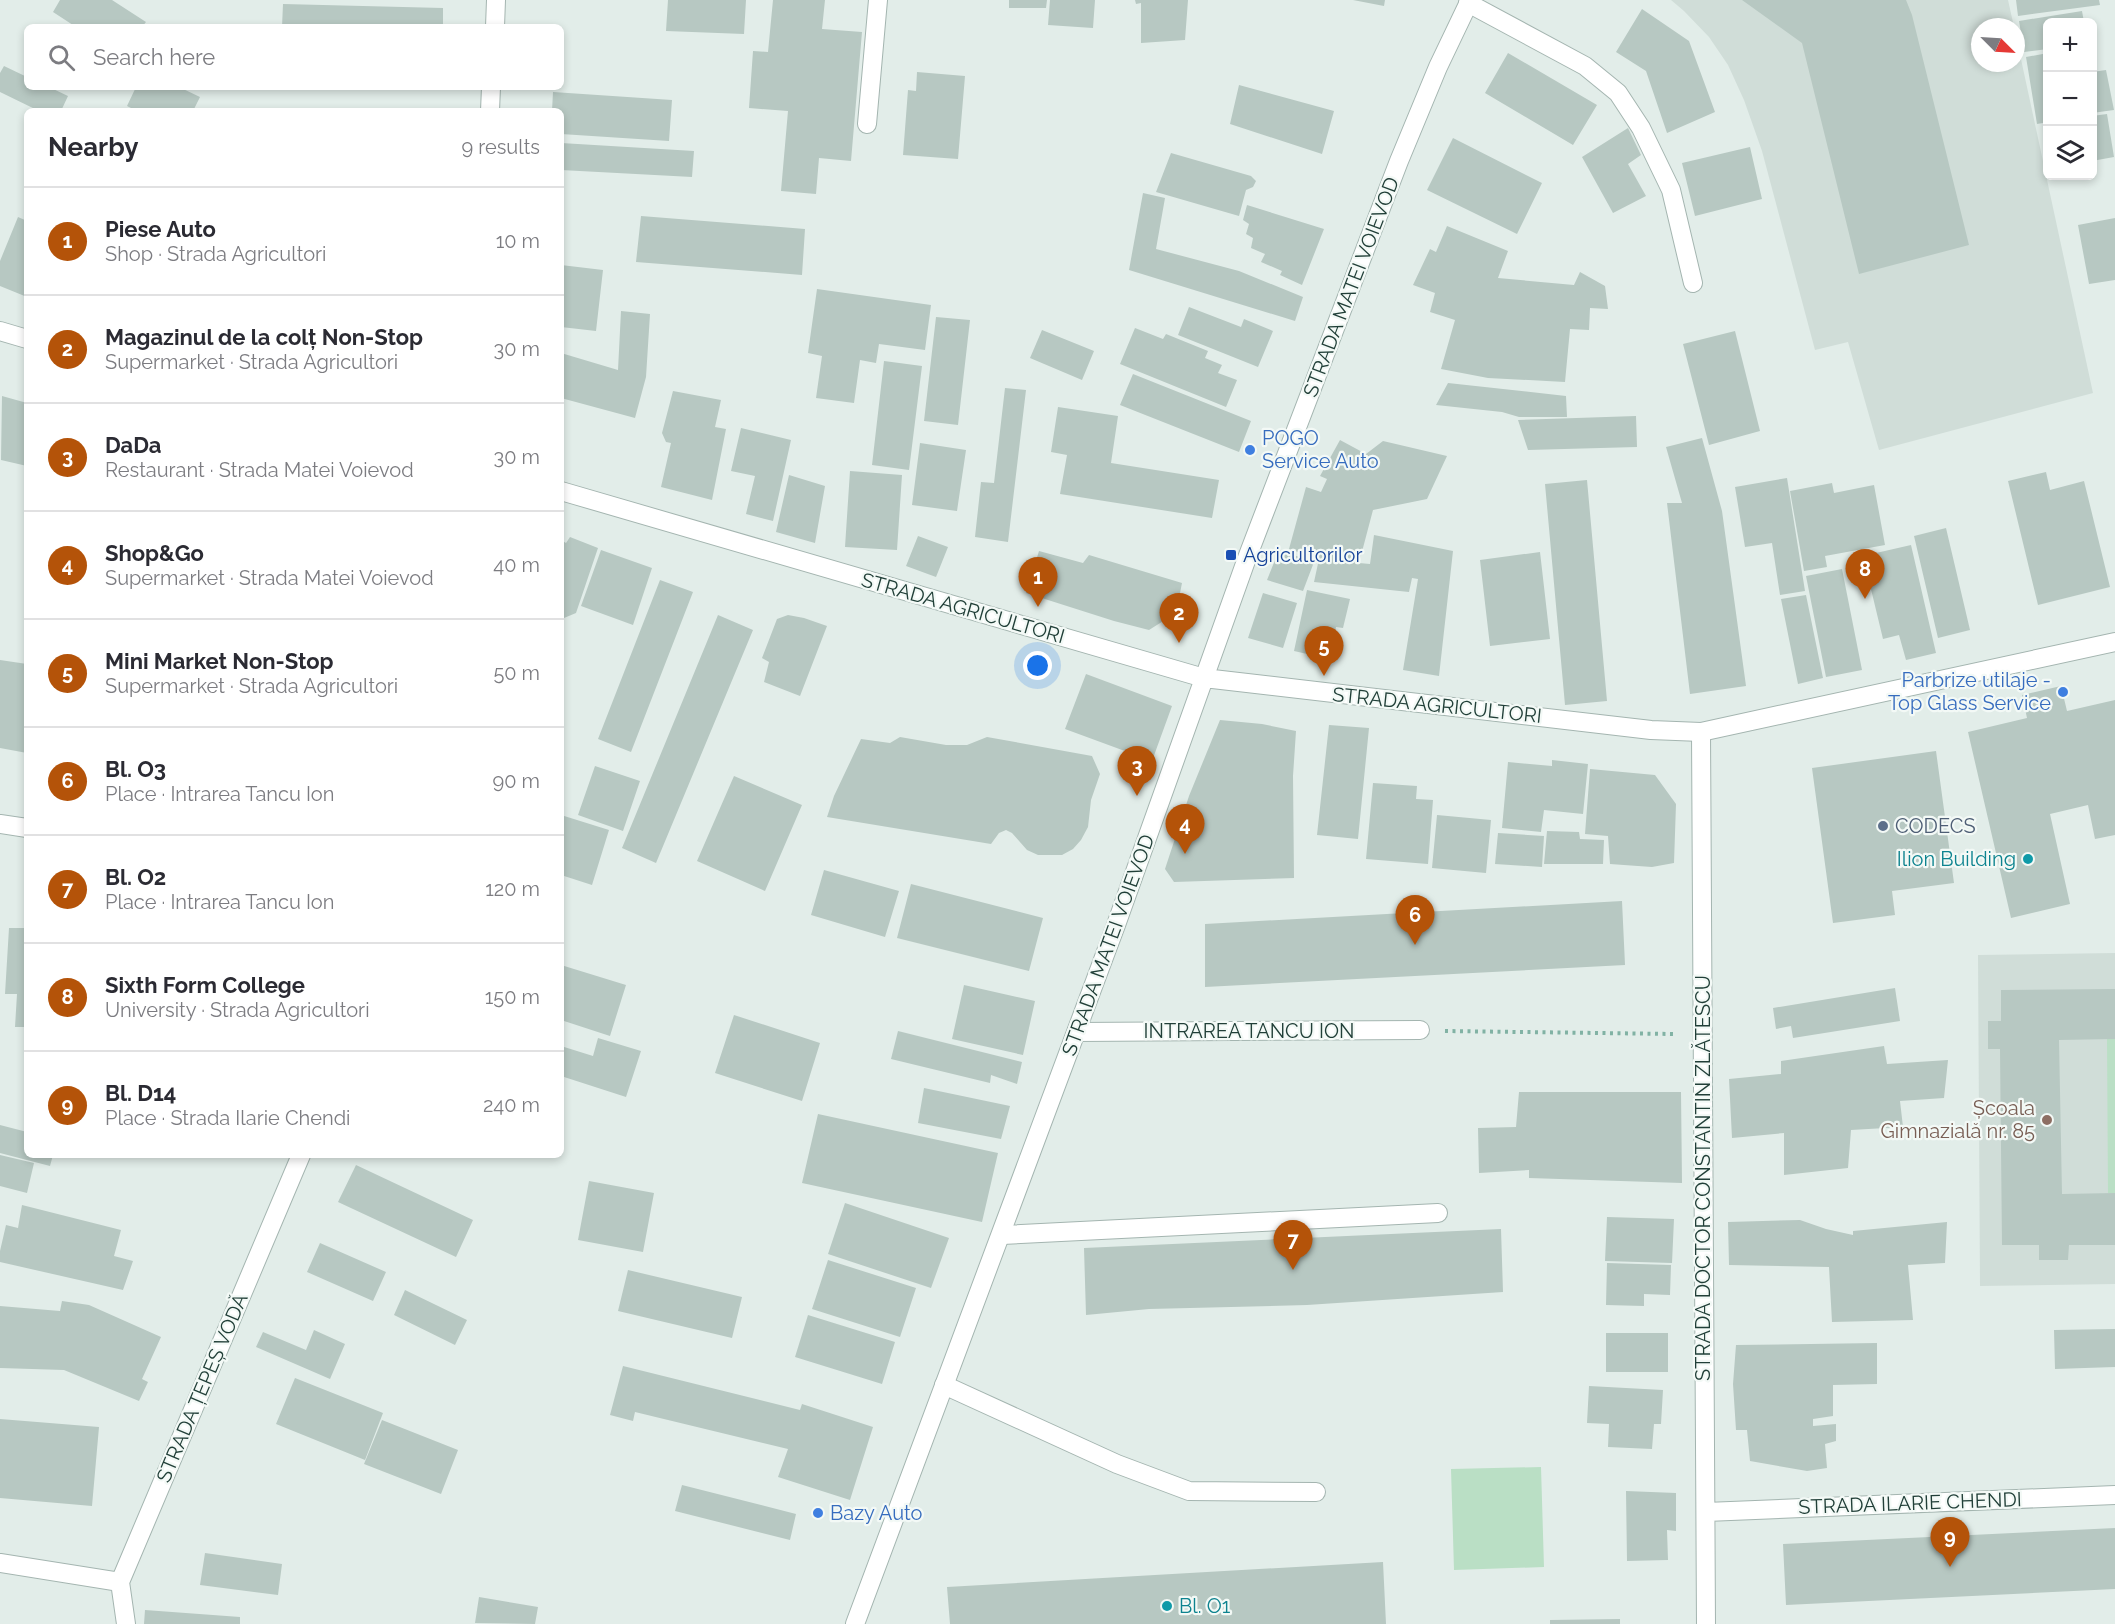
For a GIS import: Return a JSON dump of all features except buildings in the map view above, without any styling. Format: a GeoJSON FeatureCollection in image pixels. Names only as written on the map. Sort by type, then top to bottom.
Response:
{"type":"FeatureCollection","features":[{"type":"Feature","properties":{"kind":"street"},"geometry":{"type":"LineString","coordinates":[[495,24],[496,0]]}},
{"type":"Feature","properties":{"kind":"street"},"geometry":{"type":"LineString","coordinates":[[867,124],[878,0]]}},
{"type":"Feature","properties":{"kind":"street"},"geometry":{"type":"LineString","coordinates":[[1469,2],[1586,66],[1618,93],[1641,128],[1671,190],[1693,283]]}},
{"type":"Feature","properties":{"kind":"street","name":"STRADA MATEI VOIEVOD"},"geometry":{"type":"LineString","coordinates":[[855,1624],[1077,1032],[1247,558],[1399,161],[1438,67],[1469,2]]}},
{"type":"Feature","properties":{"kind":"street"},"geometry":{"type":"LineString","coordinates":[[490,108],[491,90]]}},
{"type":"Feature","properties":{"kind":"street"},"geometry":{"type":"LineString","coordinates":[[0,331],[24,338]]}},
{"type":"Feature","properties":{"kind":"street","name":"STRADA AGRICULTORI"},"geometry":{"type":"LineString","coordinates":[[564,492],[1204,678],[1652,730],[1701,732],[2115,642]]}},
{"type":"Feature","properties":{"kind":"street","name":"STRADA DOCTOR CONSTANTIN ZLĂTESCU"},"geometry":{"type":"LineString","coordinates":[[1701,732],[1706,1624]]}},
{"type":"Feature","properties":{"kind":"street"},"geometry":{"type":"LineString","coordinates":[[0,824],[24,828]]}},
{"type":"Feature","properties":{"kind":"street","name":"INTRAREA TANCU ION"},"geometry":{"type":"LineString","coordinates":[[1077,1032],[1420,1030]]}},
{"type":"Feature","properties":{"kind":"street","name":"STRADA ȚEPEȘ VODĂ"},"geometry":{"type":"LineString","coordinates":[[120,1582],[300,1158]]}},
{"type":"Feature","properties":{"kind":"street"},"geometry":{"type":"LineString","coordinates":[[1002,1235],[1438,1213]]}},
{"type":"Feature","properties":{"kind":"street"},"geometry":{"type":"LineString","coordinates":[[944,1385],[1117,1464],[1189,1491],[1316,1492]]}},
{"type":"Feature","properties":{"kind":"street","name":"STRADA ILARIE CHENDI"},"geometry":{"type":"LineString","coordinates":[[1706,1512],[2115,1495]]}},
{"type":"Feature","properties":{"kind":"street"},"geometry":{"type":"LineString","coordinates":[[0,1563],[120,1582],[126,1624]]}},
{"type":"Feature","properties":{"kind":"path"},"geometry":{"type":"LineString","coordinates":[[1420,1030],[1702,1035]]}},
{"type":"Feature","properties":{"kind":"shaded area"},"geometry":{"type":"Polygon","coordinates":[[[1671,0],[2008,0],[2012,18],[1971,18],[1971,72],[2024,72],[2043,161],[2043,180],[2047,180],[2093,393],[1879,450],[1848,342],[1815,350],[1762,151],[1744,100],[1728,65],[1709,37],[1671,0]]]}},
{"type":"Feature","properties":{"kind":"shaded area","name":"Școala Gimnazială nr. 85"},"geometry":{"type":"Polygon","coordinates":[[[2115,953],[2115,1284],[1980,1286],[1978,955],[2115,953]]]}},
{"type":"Feature","properties":{"kind":"green space"},"geometry":{"type":"Polygon","coordinates":[[[2107,1039],[2115,1039],[2115,1193],[2108,1193],[2107,1039]]]}},
{"type":"Feature","properties":{"kind":"green space"},"geometry":{"type":"Polygon","coordinates":[[[1541,1467],[1544,1567],[1454,1570],[1451,1469],[1541,1467]]]}},
{"type":"Feature","properties":{"kind":"place","name":"POGO Service Auto"},"geometry":{"type":"Point","coordinates":[1250,450]}},
{"type":"Feature","properties":{"kind":"place","name":"Agricultorilor"},"geometry":{"type":"Point","coordinates":[1231,555]}},
{"type":"Feature","properties":{"kind":"place","name":"Sixth Form College"},"geometry":{"type":"Point","coordinates":[1865,599]}},
{"type":"Feature","properties":{"kind":"place","name":"Piese Auto"},"geometry":{"type":"Point","coordinates":[1038,607]}},
{"type":"Feature","properties":{"kind":"place","name":"Magazinul de la colț Non-Stop"},"geometry":{"type":"Point","coordinates":[1179,643]}},
{"type":"Feature","properties":{"kind":"place","name":"Mini Market Non-Stop"},"geometry":{"type":"Point","coordinates":[1324,676]}},
{"type":"Feature","properties":{"kind":"place","name":"Parbrize utilaje - Top Glass Service"},"geometry":{"type":"Point","coordinates":[2063,692]}},
{"type":"Feature","properties":{"kind":"place","name":"DaDa"},"geometry":{"type":"Point","coordinates":[1137,796]}},
{"type":"Feature","properties":{"kind":"place","name":"CODECS"},"geometry":{"type":"Point","coordinates":[1883,826]}},
{"type":"Feature","properties":{"kind":"place","name":"Shop&Go"},"geometry":{"type":"Point","coordinates":[1185,854]}},
{"type":"Feature","properties":{"kind":"place","name":"Ilion Building"},"geometry":{"type":"Point","coordinates":[2028,859]}},
{"type":"Feature","properties":{"kind":"place","name":"Bl. O3"},"geometry":{"type":"Point","coordinates":[1415,945]}},
{"type":"Feature","properties":{"kind":"place","name":"Școala Gimnazială nr. 85"},"geometry":{"type":"Point","coordinates":[2047,1120]}},
{"type":"Feature","properties":{"kind":"place","name":"Bl. O2"},"geometry":{"type":"Point","coordinates":[1293,1270]}},
{"type":"Feature","properties":{"kind":"place","name":"Bazy Auto"},"geometry":{"type":"Point","coordinates":[818,1513]}},
{"type":"Feature","properties":{"kind":"place","name":"Bl. D14"},"geometry":{"type":"Point","coordinates":[1950,1567]}},
{"type":"Feature","properties":{"kind":"place","name":"Bl. O1"},"geometry":{"type":"Point","coordinates":[1167,1606]}}]}
